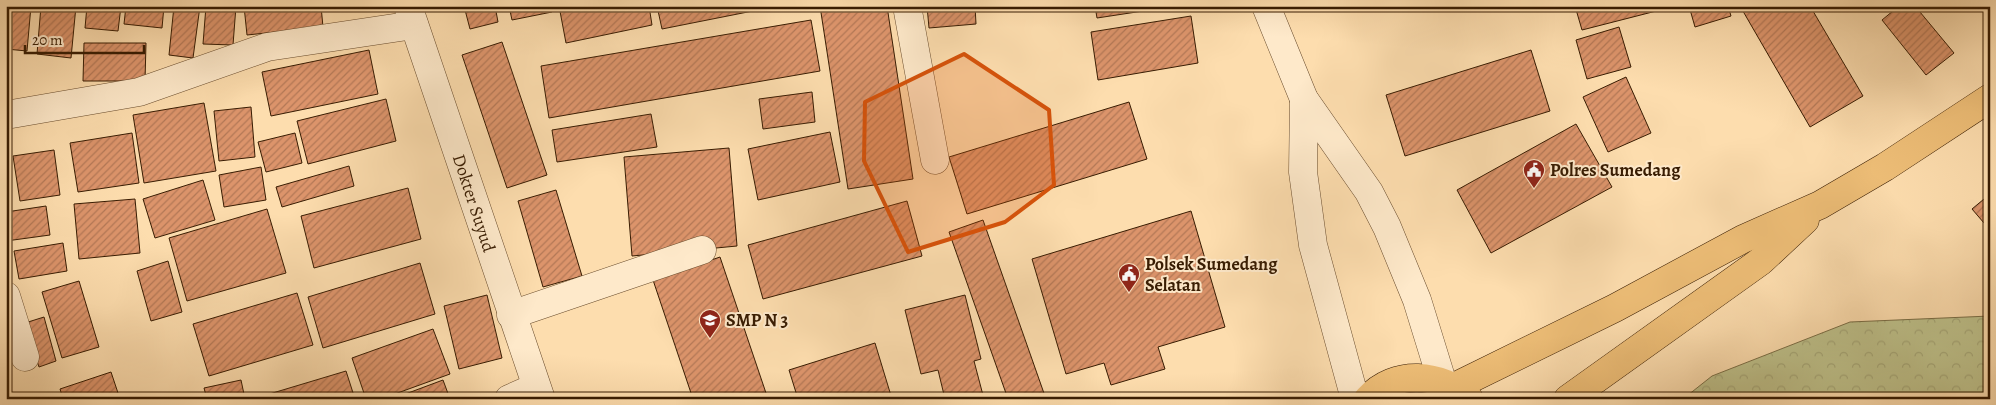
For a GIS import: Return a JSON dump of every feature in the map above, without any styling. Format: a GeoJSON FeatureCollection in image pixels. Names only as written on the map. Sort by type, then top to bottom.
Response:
{"type":"FeatureCollection","features":[{"type":"Feature","properties":{"kind":"highway"},"geometry":{"type":"LineString","coordinates":[[1368,399],[1374,392],[1395,380],[1419,377],[1455,389],[1615,308],[1743,239],[1820,205],[1885,167],[1990,98]]}},
{"type":"Feature","properties":{"kind":"highway"},"geometry":{"type":"LineString","coordinates":[[1568,399],[1761,261],[1820,205]]}},
{"type":"Feature","properties":{"kind":"street"},"geometry":{"type":"LineString","coordinates":[[907,6],[935,160]]}},
{"type":"Feature","properties":{"kind":"street"},"geometry":{"type":"LineString","coordinates":[[1266,6],[1304,99],[1369,192],[1387,227],[1455,389]]}},
{"type":"Feature","properties":{"kind":"street"},"geometry":{"type":"LineString","coordinates":[[6,115],[139,92],[267,47],[411,16]]}},
{"type":"Feature","properties":{"kind":"street","name":"Dokter Suyud"},"geometry":{"type":"LineString","coordinates":[[411,16],[538,393]]}},
{"type":"Feature","properties":{"kind":"street"},"geometry":{"type":"LineString","coordinates":[[1304,99],[1303,172],[1313,245],[1356,399]]}},
{"type":"Feature","properties":{"kind":"street"},"geometry":{"type":"LineString","coordinates":[[511,315],[702,250]]}},
{"type":"Feature","properties":{"kind":"street"},"geometry":{"type":"LineString","coordinates":[[6,296],[25,357]]}},
{"type":"Feature","properties":{"kind":"street"},"geometry":{"type":"LineString","coordinates":[[509,399],[538,393]]}},
{"type":"Feature","properties":{"kind":"highlighted area"},"geometry":{"type":"Polygon","coordinates":[[[964,54],[1049,110],[1054,185],[1005,222],[908,252],[864,161],[865,102],[964,54]]]}},
{"type":"Feature","properties":{"kind":"green space"},"geometry":{"type":"Polygon","coordinates":[[[1990,316],[1990,399],[1683,399],[1712,376],[1850,322],[1990,316]]]}},
{"type":"Feature","properties":{"kind":"building"},"geometry":{"type":"Polygon","coordinates":[[[7,6],[31,6],[27,51],[6,49],[7,6]]]}},
{"type":"Feature","properties":{"kind":"building"},"geometry":{"type":"Polygon","coordinates":[[[41,6],[76,6],[71,58],[37,54],[41,6]]]}},
{"type":"Feature","properties":{"kind":"building"},"geometry":{"type":"Polygon","coordinates":[[[87,6],[121,6],[118,31],[85,28],[87,6]]]}},
{"type":"Feature","properties":{"kind":"building"},"geometry":{"type":"Polygon","coordinates":[[[126,6],[164,6],[162,28],[124,24],[126,6]]]}},
{"type":"Feature","properties":{"kind":"building"},"geometry":{"type":"Polygon","coordinates":[[[174,6],[200,6],[193,58],[169,55],[174,6]]]}},
{"type":"Feature","properties":{"kind":"building"},"geometry":{"type":"Polygon","coordinates":[[[206,6],[236,6],[233,45],[203,44],[206,6]]]}},
{"type":"Feature","properties":{"kind":"building"},"geometry":{"type":"Polygon","coordinates":[[[244,6],[321,6],[323,27],[247,35],[244,6]]]}},
{"type":"Feature","properties":{"kind":"building"},"geometry":{"type":"Polygon","coordinates":[[[464,6],[495,6],[498,22],[470,29],[464,6]]]}},
{"type":"Feature","properties":{"kind":"building"},"geometry":{"type":"Polygon","coordinates":[[[509,6],[551,6],[552,12],[512,20],[509,6]]]}},
{"type":"Feature","properties":{"kind":"building"},"geometry":{"type":"Polygon","coordinates":[[[559,6],[649,6],[652,25],[566,43],[559,6]]]}},
{"type":"Feature","properties":{"kind":"building"},"geometry":{"type":"Polygon","coordinates":[[[657,6],[778,6],[662,29],[657,6]]]}},
{"type":"Feature","properties":{"kind":"building"},"geometry":{"type":"Polygon","coordinates":[[[820,6],[887,6],[913,179],[848,189],[820,6]]]}},
{"type":"Feature","properties":{"kind":"building"},"geometry":{"type":"Polygon","coordinates":[[[927,6],[975,6],[976,24],[929,28],[927,6]]]}},
{"type":"Feature","properties":{"kind":"building"},"geometry":{"type":"Polygon","coordinates":[[[1095,6],[1176,6],[1097,18],[1095,6]]]}},
{"type":"Feature","properties":{"kind":"building"},"geometry":{"type":"Polygon","coordinates":[[[1575,6],[1667,6],[1668,8],[1582,30],[1575,6]]]}},
{"type":"Feature","properties":{"kind":"building"},"geometry":{"type":"Polygon","coordinates":[[[1689,6],[1728,6],[1731,16],[1695,27],[1689,6]]]}},
{"type":"Feature","properties":{"kind":"building"},"geometry":{"type":"Polygon","coordinates":[[[1740,6],[1810,6],[1863,96],[1810,127],[1740,6]]]}},
{"type":"Feature","properties":{"kind":"building"},"geometry":{"type":"Polygon","coordinates":[[[1899,6],[1915,6],[1954,53],[1926,75],[1882,20],[1899,6]]]}},
{"type":"Feature","properties":{"kind":"building"},"geometry":{"type":"Polygon","coordinates":[[[1191,16],[1198,63],[1098,80],[1091,32],[1191,16]]]}},
{"type":"Feature","properties":{"kind":"building"},"geometry":{"type":"Polygon","coordinates":[[[811,20],[820,71],[549,118],[541,66],[811,20]]]}},
{"type":"Feature","properties":{"kind":"building"},"geometry":{"type":"Polygon","coordinates":[[[1619,27],[1631,67],[1587,79],[1576,40],[1619,27]]]}},
{"type":"Feature","properties":{"kind":"building"},"geometry":{"type":"Polygon","coordinates":[[[502,42],[547,175],[507,188],[462,55],[502,42]]]}},
{"type":"Feature","properties":{"kind":"building"},"geometry":{"type":"Polygon","coordinates":[[[84,43],[146,43],[145,81],[83,81],[84,43]]]}},
{"type":"Feature","properties":{"kind":"building"},"geometry":{"type":"Polygon","coordinates":[[[369,50],[378,94],[271,116],[262,72],[369,50]]]}},
{"type":"Feature","properties":{"kind":"building"},"geometry":{"type":"Polygon","coordinates":[[[1531,50],[1550,111],[1405,156],[1386,95],[1531,50]]]}},
{"type":"Feature","properties":{"kind":"building"},"geometry":{"type":"Polygon","coordinates":[[[1626,77],[1651,133],[1608,152],[1583,97],[1626,77]]]}},
{"type":"Feature","properties":{"kind":"building"},"geometry":{"type":"Polygon","coordinates":[[[812,92],[815,122],[763,129],[759,99],[812,92]]]}},
{"type":"Feature","properties":{"kind":"building"},"geometry":{"type":"Polygon","coordinates":[[[386,99],[396,141],[308,164],[297,121],[386,99]]]}},
{"type":"Feature","properties":{"kind":"building"},"geometry":{"type":"Polygon","coordinates":[[[1129,102],[1147,159],[967,214],[949,157],[1129,102]]]}},
{"type":"Feature","properties":{"kind":"building"},"geometry":{"type":"Polygon","coordinates":[[[204,103],[216,171],[144,183],[133,115],[204,103]]]}},
{"type":"Feature","properties":{"kind":"building"},"geometry":{"type":"Polygon","coordinates":[[[251,107],[255,157],[219,161],[214,111],[251,107]]]}},
{"type":"Feature","properties":{"kind":"building"},"geometry":{"type":"Polygon","coordinates":[[[651,114],[657,147],[557,162],[552,130],[651,114]]]}},
{"type":"Feature","properties":{"kind":"building","name":"Polres Sumedang"},"geometry":{"type":"Polygon","coordinates":[[[1576,124],[1612,187],[1491,253],[1457,190],[1576,124]]]}},
{"type":"Feature","properties":{"kind":"building"},"geometry":{"type":"Polygon","coordinates":[[[830,132],[840,182],[758,200],[748,149],[830,132]]]}},
{"type":"Feature","properties":{"kind":"building"},"geometry":{"type":"Polygon","coordinates":[[[132,133],[139,183],[78,192],[70,143],[132,133]]]}},
{"type":"Feature","properties":{"kind":"building"},"geometry":{"type":"Polygon","coordinates":[[[295,133],[302,163],[266,172],[258,142],[295,133]]]}},
{"type":"Feature","properties":{"kind":"building"},"geometry":{"type":"Polygon","coordinates":[[[729,148],[737,246],[632,256],[624,157],[729,148]]]}},
{"type":"Feature","properties":{"kind":"building"},"geometry":{"type":"Polygon","coordinates":[[[54,150],[60,195],[20,201],[13,156],[54,150]]]}},
{"type":"Feature","properties":{"kind":"building"},"geometry":{"type":"Polygon","coordinates":[[[349,166],[354,186],[282,207],[276,187],[349,166]]]}},
{"type":"Feature","properties":{"kind":"building"},"geometry":{"type":"Polygon","coordinates":[[[261,167],[266,200],[224,207],[219,175],[261,167]]]}},
{"type":"Feature","properties":{"kind":"building"},"geometry":{"type":"Polygon","coordinates":[[[203,180],[215,220],[155,238],[143,199],[203,180]]]}},
{"type":"Feature","properties":{"kind":"building"},"geometry":{"type":"Polygon","coordinates":[[[408,188],[421,239],[314,268],[301,216],[408,188]]]}},
{"type":"Feature","properties":{"kind":"building"},"geometry":{"type":"Polygon","coordinates":[[[556,190],[582,276],[543,287],[518,201],[556,190]]]}},
{"type":"Feature","properties":{"kind":"building"},"geometry":{"type":"Polygon","coordinates":[[[1990,194],[1990,230],[1972,209],[1990,194]]]}},
{"type":"Feature","properties":{"kind":"building"},"geometry":{"type":"Polygon","coordinates":[[[135,199],[140,253],[79,259],[74,204],[135,199]]]}},
{"type":"Feature","properties":{"kind":"building"},"geometry":{"type":"Polygon","coordinates":[[[907,201],[922,256],[763,299],[748,245],[907,201]]]}},
{"type":"Feature","properties":{"kind":"building"},"geometry":{"type":"Polygon","coordinates":[[[46,206],[50,235],[6,241],[6,212],[46,206]]]}},
{"type":"Feature","properties":{"kind":"building"},"geometry":{"type":"Polygon","coordinates":[[[267,209],[286,273],[187,301],[169,238],[267,209]]]}},
{"type":"Feature","properties":{"kind":"building","name":"Polsek Sumedang Selatan"},"geometry":{"type":"Polygon","coordinates":[[[1191,211],[1225,327],[1158,347],[1165,369],[1111,385],[1104,363],[1066,374],[1032,259],[1191,211]]]}},
{"type":"Feature","properties":{"kind":"building"},"geometry":{"type":"Polygon","coordinates":[[[983,220],[1046,399],[1008,399],[949,232],[983,220]]]}},
{"type":"Feature","properties":{"kind":"building"},"geometry":{"type":"Polygon","coordinates":[[[63,243],[67,271],[19,279],[14,251],[63,243]]]}},
{"type":"Feature","properties":{"kind":"building","name":"SMP N 3"},"geometry":{"type":"Polygon","coordinates":[[[720,257],[768,399],[693,399],[653,280],[720,257]]]}},
{"type":"Feature","properties":{"kind":"building"},"geometry":{"type":"Polygon","coordinates":[[[168,261],[182,312],[151,321],[137,271],[168,261]]]}},
{"type":"Feature","properties":{"kind":"building"},"geometry":{"type":"Polygon","coordinates":[[[420,263],[435,314],[323,348],[308,297],[420,263]]]}},
{"type":"Feature","properties":{"kind":"building"},"geometry":{"type":"Polygon","coordinates":[[[79,281],[99,347],[62,358],[42,292],[79,281]]]}},
{"type":"Feature","properties":{"kind":"building"},"geometry":{"type":"Polygon","coordinates":[[[297,293],[313,345],[209,376],[193,324],[297,293]]]}},
{"type":"Feature","properties":{"kind":"building"},"geometry":{"type":"Polygon","coordinates":[[[487,295],[502,358],[459,369],[444,306],[487,295]]]}},
{"type":"Feature","properties":{"kind":"building"},"geometry":{"type":"Polygon","coordinates":[[[965,295],[981,359],[974,361],[984,399],[945,399],[938,370],[921,374],[905,310],[965,295]]]}},
{"type":"Feature","properties":{"kind":"building"},"geometry":{"type":"Polygon","coordinates":[[[44,317],[56,361],[39,367],[25,323],[44,317]]]}},
{"type":"Feature","properties":{"kind":"building"},"geometry":{"type":"Polygon","coordinates":[[[433,329],[450,374],[381,399],[366,399],[352,358],[433,329]]]}},
{"type":"Feature","properties":{"kind":"building"},"geometry":{"type":"Polygon","coordinates":[[[875,343],[892,399],[798,399],[789,370],[875,343]]]}},
{"type":"Feature","properties":{"kind":"building"},"geometry":{"type":"Polygon","coordinates":[[[346,371],[355,399],[267,399],[266,395],[346,371]]]}},
{"type":"Feature","properties":{"kind":"building"},"geometry":{"type":"Polygon","coordinates":[[[111,372],[120,399],[63,399],[60,389],[111,372]]]}},
{"type":"Feature","properties":{"kind":"building"},"geometry":{"type":"Polygon","coordinates":[[[241,380],[245,399],[207,399],[204,388],[241,380]]]}},
{"type":"Feature","properties":{"kind":"building"},"geometry":{"type":"Polygon","coordinates":[[[443,380],[450,399],[392,399],[443,380]]]}},
{"type":"Feature","properties":{"kind":"place","name":"Polres Sumedang"},"geometry":{"type":"Point","coordinates":[1534,189]}},
{"type":"Feature","properties":{"kind":"place","name":"Polsek Sumedang Selatan"},"geometry":{"type":"Point","coordinates":[1129,293]}},
{"type":"Feature","properties":{"kind":"place","name":"SMP N 3"},"geometry":{"type":"Point","coordinates":[710,339]}}]}
